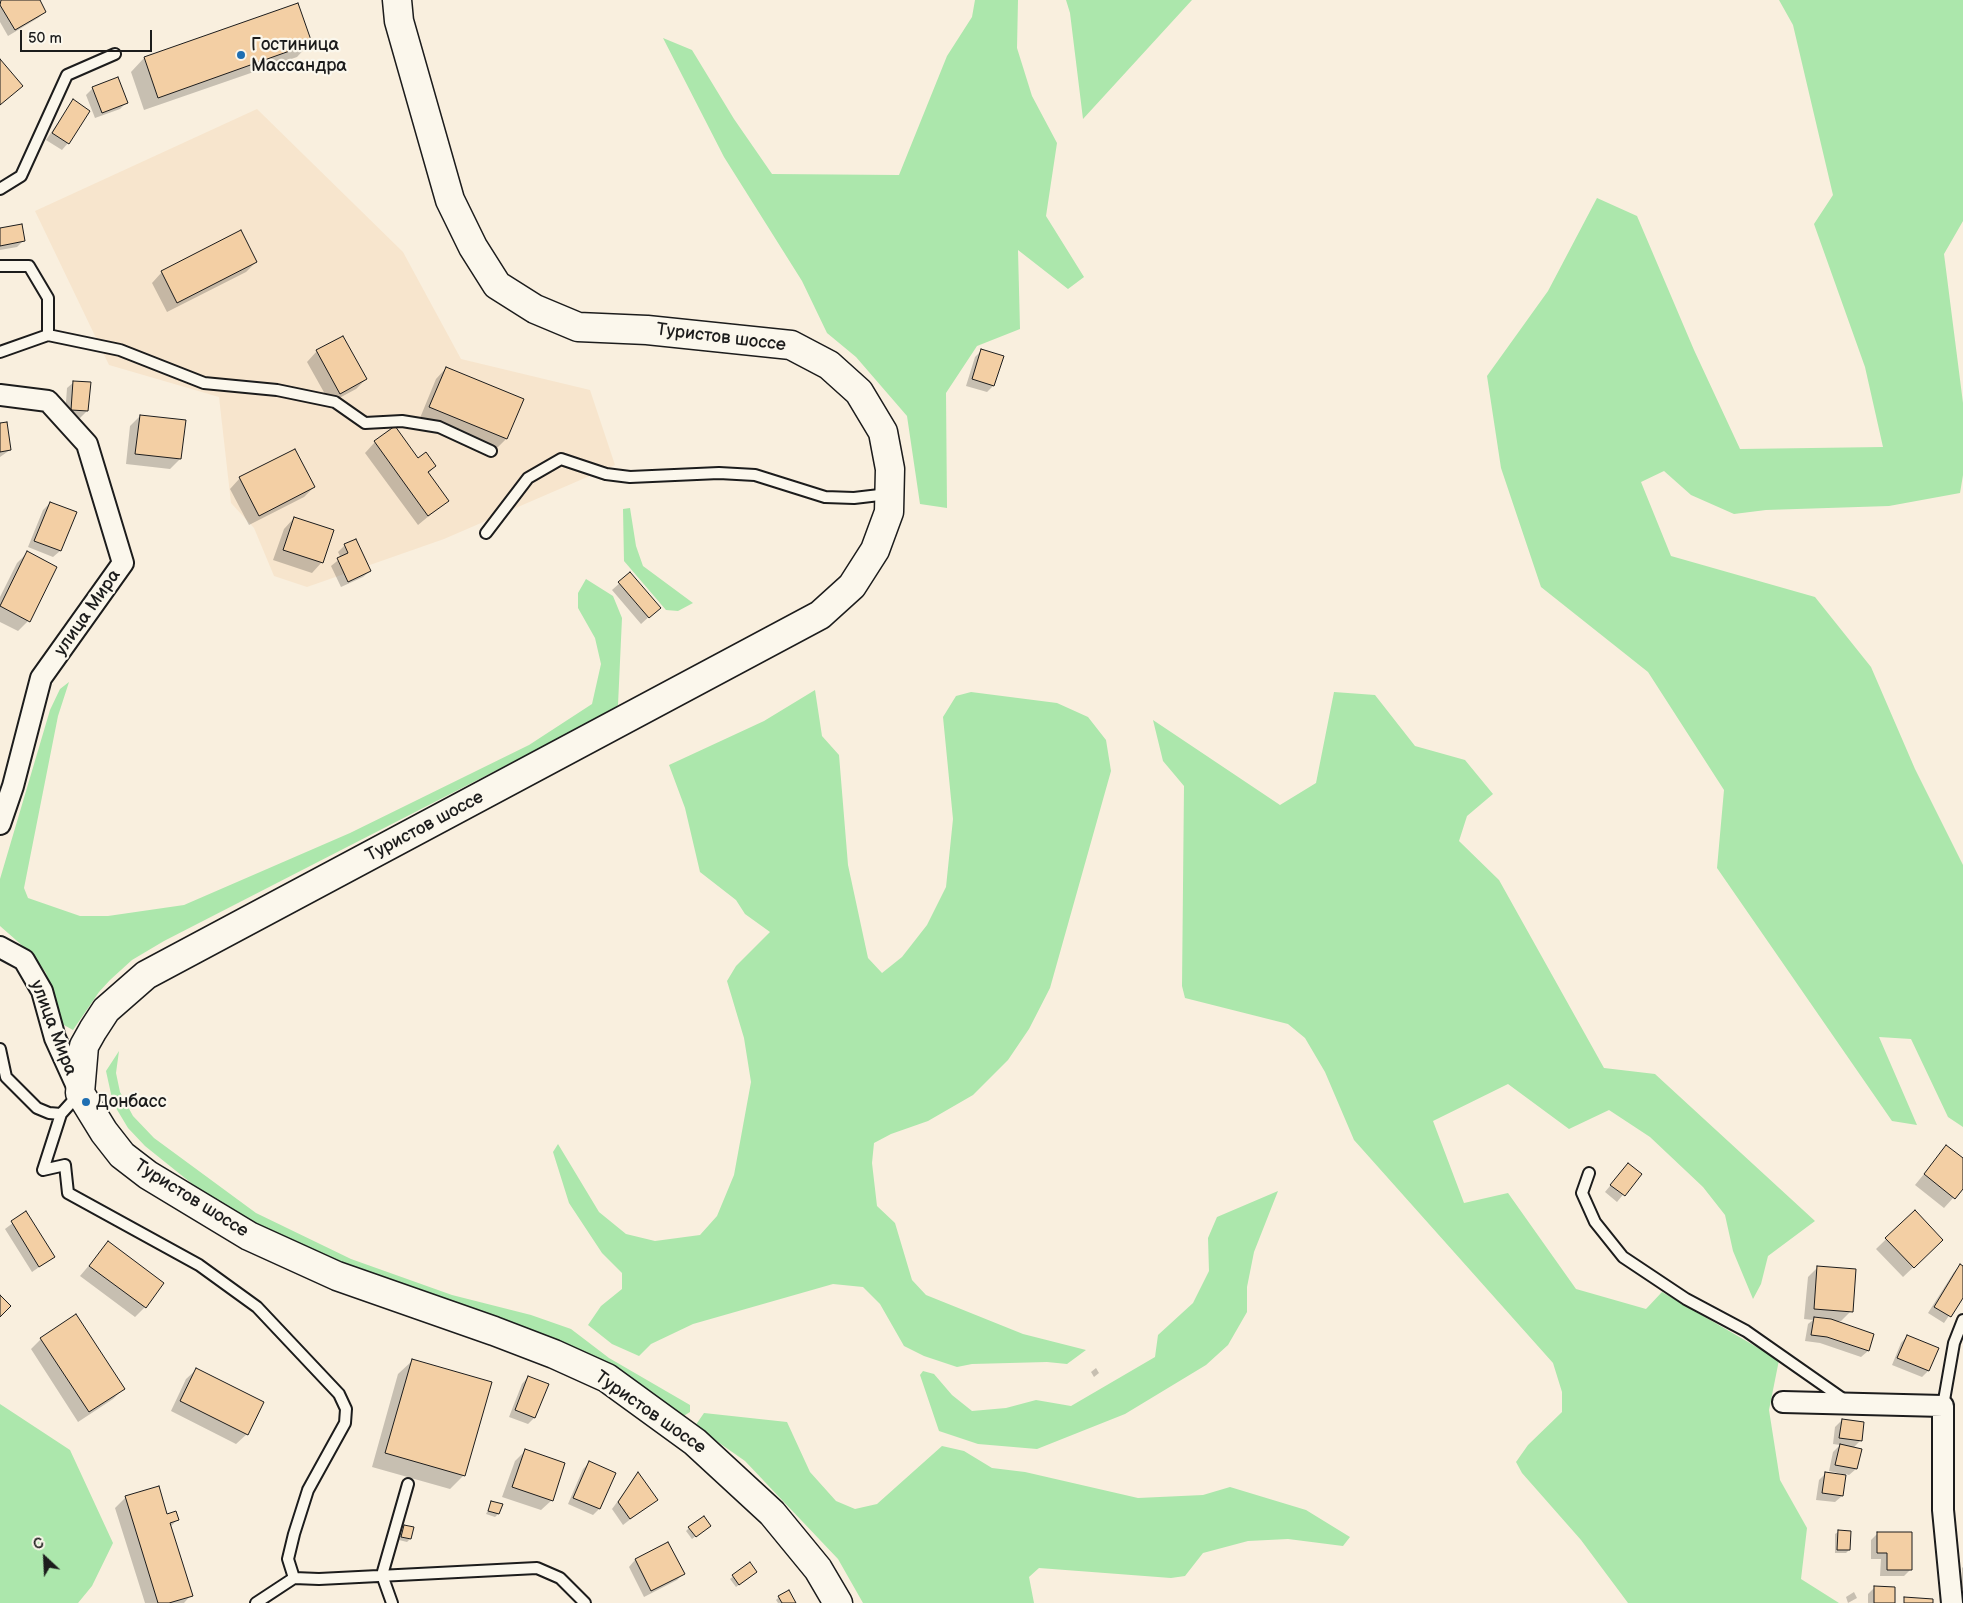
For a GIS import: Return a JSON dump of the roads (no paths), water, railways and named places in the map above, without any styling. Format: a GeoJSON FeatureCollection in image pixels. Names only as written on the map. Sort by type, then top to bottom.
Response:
{"type":"FeatureCollection","features":[{"type":"Feature","properties":{"kind":"main road","name":"Туристов шоссе"},"geometry":{"type":"LineString","coordinates":[[397,0],[399,21],[450,200],[473,247],[498,285],[535,309],[578,327],[647,330],[791,345],[829,365],[859,392],[883,432],[890,469],[889,512],[874,550],[852,586],[820,615],[146,975],[72,1038],[84,1046],[80,1093],[104,1132],[122,1155],[148,1174],[249,1236],[337,1276],[494,1331],[554,1354],[607,1378],[695,1442],[772,1513],[818,1569],[838,1603]]}},
{"type":"Feature","properties":{"kind":"street","name":"улица Мира"},"geometry":{"type":"LineString","coordinates":[[0,395],[48,401],[87,444],[123,563],[41,678],[13,786],[0,824]]}},
{"type":"Feature","properties":{"kind":"street","name":"улица Мира"},"geometry":{"type":"LineString","coordinates":[[0,947],[24,960],[72,1038],[80,1093]]}},
{"type":"Feature","properties":{"kind":"street"},"geometry":{"type":"LineString","coordinates":[[1783,1402],[1943,1406],[1943,1510],[1952,1603]]}},
{"type":"Feature","properties":{"kind":"lane"},"geometry":{"type":"LineString","coordinates":[[0,189],[21,176],[67,75],[115,54]]}},
{"type":"Feature","properties":{"kind":"lane"},"geometry":{"type":"LineString","coordinates":[[0,266],[29,266],[48,298],[48,335]]}},
{"type":"Feature","properties":{"kind":"lane"},"geometry":{"type":"LineString","coordinates":[[0,352],[48,335],[120,350],[204,383],[277,390],[334,402],[365,423],[402,421],[439,427],[491,451]]}},
{"type":"Feature","properties":{"kind":"lane"},"geometry":{"type":"LineString","coordinates":[[486,532],[528,478],[561,459],[606,474],[630,477],[720,473],[756,475],[825,497],[854,498],[889,494]]}},
{"type":"Feature","properties":{"kind":"lane"},"geometry":{"type":"LineString","coordinates":[[0,1049],[3,1075],[37,1108],[48,1113],[61,1114]]}},
{"type":"Feature","properties":{"kind":"lane"},"geometry":{"type":"LineString","coordinates":[[80,1093],[61,1114],[43,1170],[65,1165],[68,1193],[199,1265],[257,1307],[339,1394],[346,1408],[345,1423],[308,1490],[294,1534],[288,1559],[294,1578]]}},
{"type":"Feature","properties":{"kind":"lane"},"geometry":{"type":"LineString","coordinates":[[1589,1173],[1582,1193],[1595,1222],[1623,1256],[1686,1299],[1746,1331],[1851,1404]]}},
{"type":"Feature","properties":{"kind":"lane"},"geometry":{"type":"LineString","coordinates":[[1943,1406],[1954,1342],[1963,1320]]}},
{"type":"Feature","properties":{"kind":"lane"},"geometry":{"type":"LineString","coordinates":[[392,1603],[382,1575],[408,1484]]}},
{"type":"Feature","properties":{"kind":"lane"},"geometry":{"type":"LineString","coordinates":[[256,1603],[294,1578],[319,1579],[538,1568],[560,1578],[585,1603]]}},
{"type":"Feature","properties":{"kind":"place","name":"Гостиница Массандра"},"geometry":{"type":"Point","coordinates":[241,55]}},
{"type":"Feature","properties":{"kind":"place","name":"Донбасс"},"geometry":{"type":"Point","coordinates":[86,1102]}}]}
